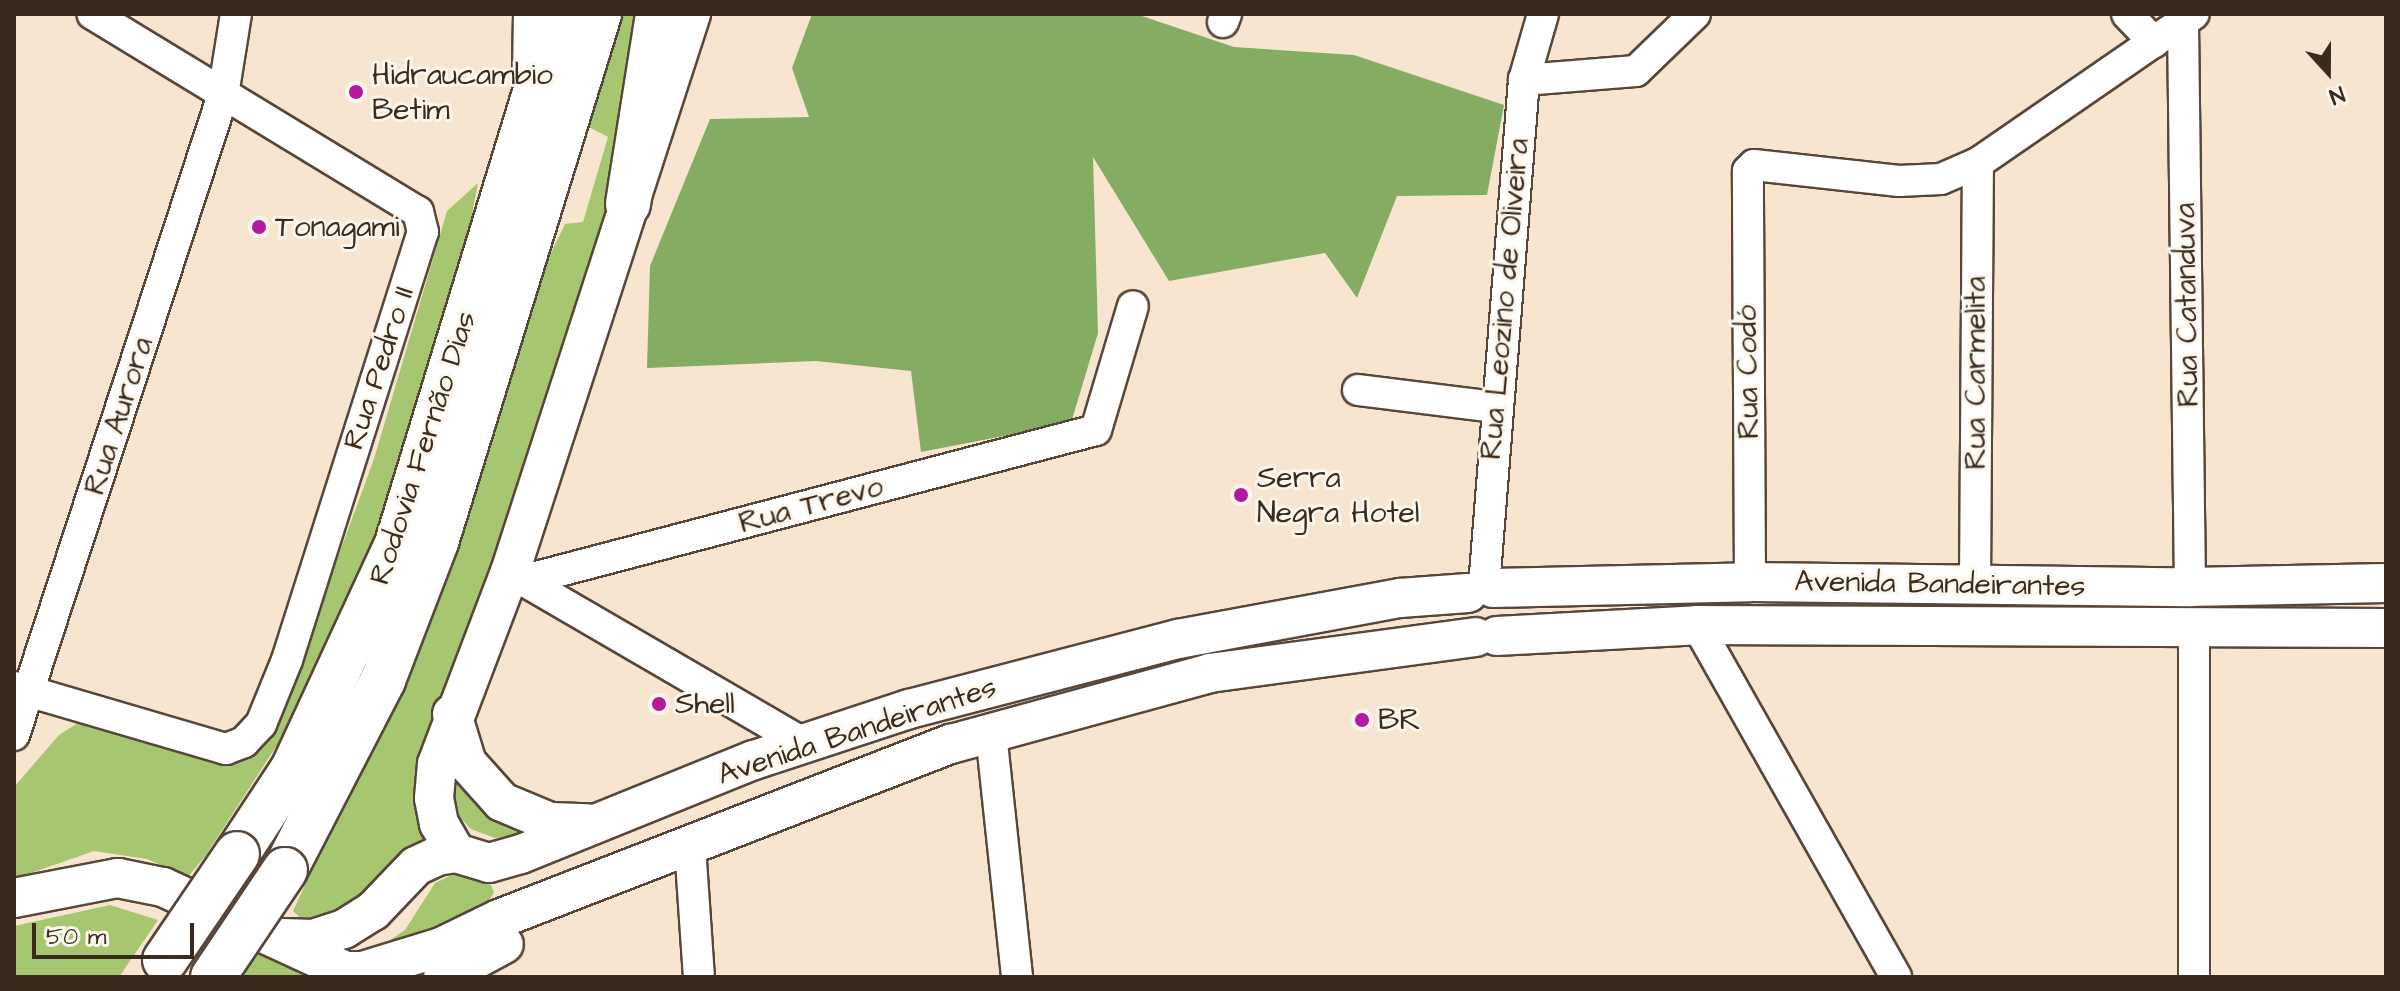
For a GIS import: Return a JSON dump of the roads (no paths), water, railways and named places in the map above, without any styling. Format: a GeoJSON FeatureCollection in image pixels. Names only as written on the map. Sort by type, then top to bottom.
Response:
{"type":"FeatureCollection","features":[{"type":"Feature","properties":{"kind":"highway","name":"Rodovia Fernão Dias"},"geometry":{"type":"LineString","coordinates":[[158,969],[293,769],[397,544],[559,14]]}},
{"type":"Feature","properties":{"kind":"highway","name":"Rodovia Fernão Dias"},"geometry":{"type":"LineString","coordinates":[[213,977],[285,870],[383,680],[436,542],[599,14]]}},
{"type":"Feature","properties":{"kind":"highway"},"geometry":{"type":"LineString","coordinates":[[628,204],[658,14]]}},
{"type":"Feature","properties":{"kind":"main road"},"geometry":{"type":"LineString","coordinates":[[499,919],[507,904],[507,887],[472,858],[439,824],[434,798],[437,764],[452,714],[517,576],[628,204],[691,14]]}},
{"type":"Feature","properties":{"kind":"main road","name":"Avenida Bandeirantes"},"geometry":{"type":"LineString","coordinates":[[283,938],[313,939],[344,929],[373,911],[416,866],[472,858],[602,821],[805,744],[1028,675],[1178,639],[1400,598],[1482,589],[1750,582],[2190,587],[2386,583]]}},
{"type":"Feature","properties":{"kind":"main road"},"geometry":{"type":"LineString","coordinates":[[1482,589],[1459,617],[1486,636]]}},
{"type":"Feature","properties":{"kind":"main road","name":"Avenida Bandeirantes"},"geometry":{"type":"LineString","coordinates":[[14,898],[118,878],[163,887],[283,938],[342,974],[401,962],[499,919],[991,733],[1210,673],[1486,636],[1697,625],[2386,628]]}},
{"type":"Feature","properties":{"kind":"main road"},"geometry":{"type":"LineString","coordinates":[[452,714],[467,763],[502,802],[550,822],[602,821]]}},
{"type":"Feature","properties":{"kind":"main road"},"geometry":{"type":"LineString","coordinates":[[445,976],[690,846],[693,787]]}},
{"type":"Feature","properties":{"kind":"main road"},"geometry":{"type":"LineString","coordinates":[[14,910],[51,891]]}},
{"type":"Feature","properties":{"kind":"street","name":"Rua Pedro II"},"geometry":{"type":"LineString","coordinates":[[22,690],[226,749],[244,742],[261,724],[287,660],[423,232],[418,212],[92,14]]}},
{"type":"Feature","properties":{"kind":"street","name":"Rua Aurora"},"geometry":{"type":"LineString","coordinates":[[14,735],[22,690],[223,95],[236,14]]}},
{"type":"Feature","properties":{"kind":"street"},"geometry":{"type":"LineString","coordinates":[[527,119],[529,14]]}},
{"type":"Feature","properties":{"kind":"street","name":"Rua Leozino de Oliveira"},"geometry":{"type":"LineString","coordinates":[[1482,589],[1524,80],[1543,14]]}},
{"type":"Feature","properties":{"kind":"street"},"geometry":{"type":"LineString","coordinates":[[1524,80],[1636,71],[1695,14]]}},
{"type":"Feature","properties":{"kind":"street"},"geometry":{"type":"LineString","coordinates":[[2127,14],[2154,42]]}},
{"type":"Feature","properties":{"kind":"street"},"geometry":{"type":"LineString","coordinates":[[1978,163],[2189,18]]}},
{"type":"Feature","properties":{"kind":"street","name":"Rua Catanduva"},"geometry":{"type":"LineString","coordinates":[[2189,18],[2190,587]]}},
{"type":"Feature","properties":{"kind":"street","name":"Rua Codó"},"geometry":{"type":"LineString","coordinates":[[1750,582],[1745,178],[1754,165],[1899,181],[1941,179],[1978,163]]}},
{"type":"Feature","properties":{"kind":"street","name":"Rua Carmelita"},"geometry":{"type":"LineString","coordinates":[[1975,584],[1978,163]]}},
{"type":"Feature","properties":{"kind":"street","name":"Rua Trevo"},"geometry":{"type":"LineString","coordinates":[[517,576],[1096,430],[1133,306]]}},
{"type":"Feature","properties":{"kind":"street"},"geometry":{"type":"LineString","coordinates":[[1358,390],[1495,407]]}},
{"type":"Feature","properties":{"kind":"street"},"geometry":{"type":"LineString","coordinates":[[517,576],[805,744]]}},
{"type":"Feature","properties":{"kind":"street"},"geometry":{"type":"LineString","coordinates":[[1697,625],[1896,977]]}},
{"type":"Feature","properties":{"kind":"street"},"geometry":{"type":"LineString","coordinates":[[2194,626],[2194,977]]}},
{"type":"Feature","properties":{"kind":"street"},"geometry":{"type":"LineString","coordinates":[[991,733],[1017,977]]}},
{"type":"Feature","properties":{"kind":"street"},"geometry":{"type":"LineString","coordinates":[[690,846],[699,977]]}},
{"type":"Feature","properties":{"kind":"place","name":"Hidraucambio Betim"},"geometry":{"type":"Point","coordinates":[356,92]}},
{"type":"Feature","properties":{"kind":"place","name":"Tonagami"},"geometry":{"type":"Point","coordinates":[259,227]}},
{"type":"Feature","properties":{"kind":"place","name":"Serra Negra Hotel"},"geometry":{"type":"Point","coordinates":[1241,495]}},
{"type":"Feature","properties":{"kind":"place","name":"Shell"},"geometry":{"type":"Point","coordinates":[659,704]}},
{"type":"Feature","properties":{"kind":"place","name":"BR"},"geometry":{"type":"Point","coordinates":[1362,720]}}]}
